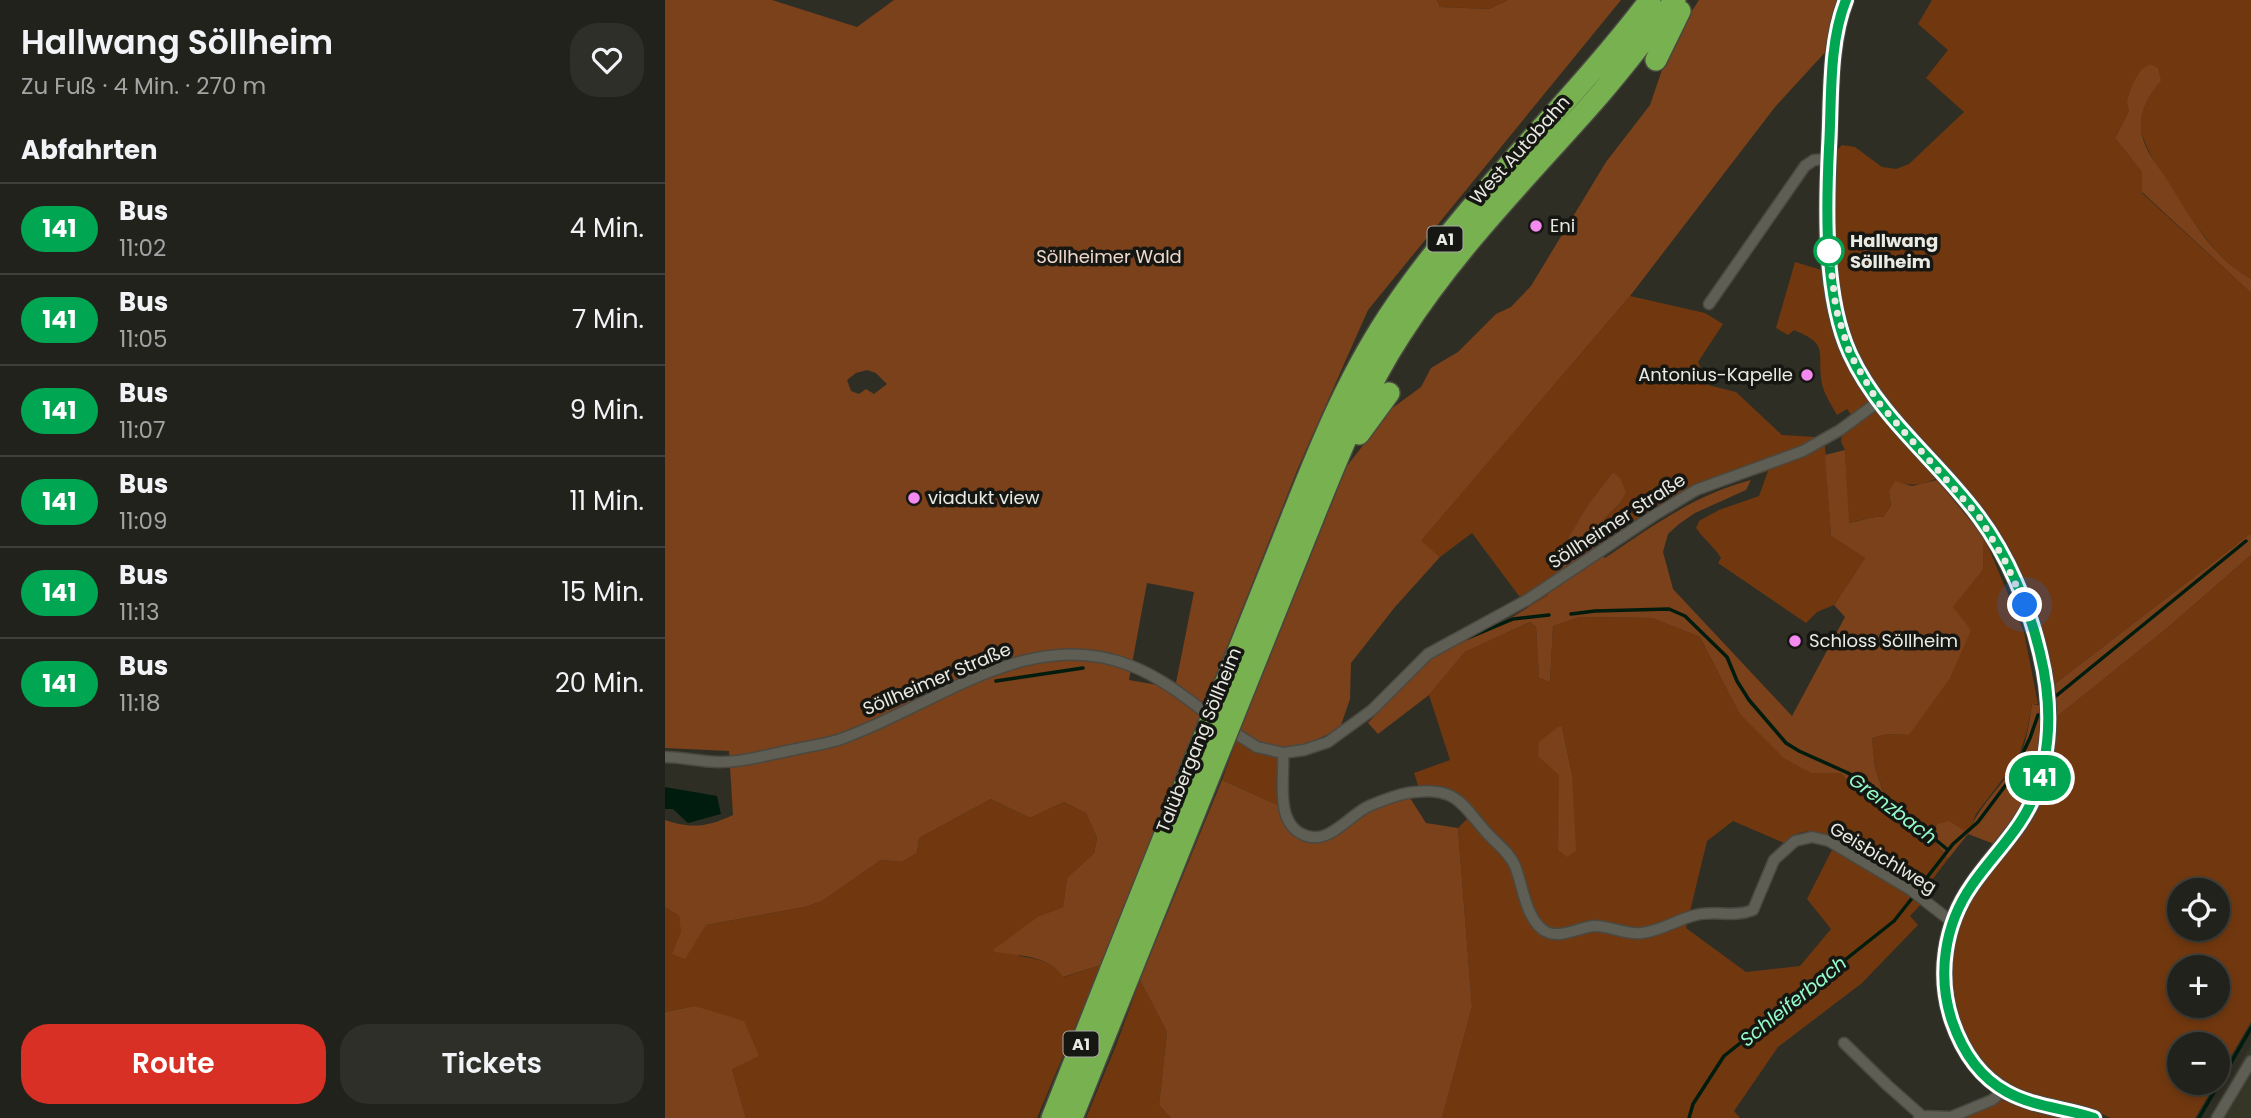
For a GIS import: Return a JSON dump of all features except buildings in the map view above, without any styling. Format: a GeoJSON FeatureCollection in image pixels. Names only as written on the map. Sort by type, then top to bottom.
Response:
{"type":"FeatureCollection","features":[{"type":"Feature","properties":{"kind":"highway","name":"West Autobahn"},"geometry":{"type":"LineString","coordinates":[[1302,517],[1321,445],[1351,379],[1395,306],[1444,240],[1591,74],[1650,0]]}},
{"type":"Feature","properties":{"kind":"highway","name":"West Autobahn"},"geometry":{"type":"LineString","coordinates":[[1302,517],[1330,476],[1370,386],[1416,312],[1467,244],[1604,90],[1675,0]]}},
{"type":"Feature","properties":{"kind":"highway"},"geometry":{"type":"LineString","coordinates":[[1656,60],[1686,0]]}},
{"type":"Feature","properties":{"kind":"highway"},"geometry":{"type":"LineString","coordinates":[[1330,476],[1346,460],[1365,424],[1389,393]]}},
{"type":"Feature","properties":{"kind":"highway","name":"Talübergang Söllheim"},"geometry":{"type":"LineString","coordinates":[[1120,972],[1302,517]]}},
{"type":"Feature","properties":{"kind":"highway","name":"A1"},"geometry":{"type":"LineString","coordinates":[[1052,1118],[1120,972]]}},
{"type":"Feature","properties":{"kind":"highway","name":"A1"},"geometry":{"type":"LineString","coordinates":[[1072,1118],[1120,972]]}},
{"type":"Feature","properties":{"kind":"street"},"geometry":{"type":"LineString","coordinates":[[1846,0],[1836,42],[1829,159],[1830,260],[1836,309],[1850,354],[1878,402],[1980,518],[1999,550],[2031,620],[2047,689],[2048,740],[2037,789],[2019,823],[1972,884],[1952,922],[1945,952],[1946,1004],[1959,1040],[1976,1067],[2004,1090],[2025,1100],[2094,1118]]}},
{"type":"Feature","properties":{"kind":"street"},"geometry":{"type":"LineString","coordinates":[[1709,304],[1805,166],[1814,160],[1829,159]]}},
{"type":"Feature","properties":{"kind":"street","name":"Söllheimer Straße"},"geometry":{"type":"LineString","coordinates":[[665,757],[716,762],[749,760],[837,740],[881,723],[976,677],[1031,658],[1066,653],[1091,653],[1132,666],[1172,688],[1247,743],[1283,753],[1304,750],[1328,742],[1372,710],[1428,654],[1527,600],[1653,516],[1696,490],[1803,451],[1840,430],[1878,402]]}},
{"type":"Feature","properties":{"kind":"street","name":"Geisbichlweg"},"geometry":{"type":"LineString","coordinates":[[1283,753],[1284,807],[1289,823],[1297,832],[1309,837],[1331,833],[1367,807],[1401,794],[1431,792],[1457,798],[1488,834],[1506,850],[1532,916],[1543,930],[1554,934],[1595,926],[1640,933],[1698,914],[1741,915],[1753,910],[1774,860],[1795,841],[1812,837],[1829,841],[1911,890],[1952,922]]}},
{"type":"Feature","properties":{"kind":"street"},"geometry":{"type":"LineString","coordinates":[[1844,1043],[1921,1117],[1951,1117],[1992,1100],[2004,1090]]}},
{"type":"Feature","properties":{"kind":"street"},"geometry":{"type":"LineString","coordinates":[[2217,1118],[2251,1061]]}},
{"type":"Feature","properties":{"kind":"shaded area"},"geometry":{"type":"Polygon","coordinates":[[[1437,0],[1508,0],[1489,9],[1440,7],[1437,0]]]}},
{"type":"Feature","properties":{"kind":"shaded area"},"geometry":{"type":"Polygon","coordinates":[[[1932,0],[2251,0],[2251,279],[2228,263],[2204,235],[2176,197],[2144,141],[2141,122],[2144,109],[2161,81],[2129,111],[2115,138],[2142,172],[2142,193],[2251,293],[2251,533],[2052,686],[2039,626],[1947,470],[1923,484],[1895,482],[1889,491],[1891,506],[1883,517],[1848,523],[1845,450],[1841,442],[1842,434],[1857,423],[1847,409],[1837,415],[1826,396],[1818,345],[1806,335],[1794,330],[1788,335],[1776,328],[1795,262],[1835,274],[1833,218],[1837,150],[1842,145],[1855,147],[1882,167],[1896,169],[1909,164],[1964,112],[1926,78],[1948,50],[1918,24],[1932,0]]]}},
{"type":"Feature","properties":{"kind":"shaded area"},"geometry":{"type":"Polygon","coordinates":[[[1630,296],[1705,313],[1723,324],[1698,362],[1708,385],[1736,392],[1782,435],[1815,437],[1825,447],[1831,536],[1865,558],[1834,605],[1817,612],[1806,623],[1718,563],[1721,558],[1696,528],[1699,521],[1719,510],[1759,496],[1768,471],[1696,496],[1670,510],[1596,562],[1602,521],[1619,504],[1613,472],[1587,506],[1568,538],[1547,596],[1528,608],[1472,533],[1440,557],[1420,542],[1630,296]]]}},
{"type":"Feature","properties":{"kind":"shaded area"},"geometry":{"type":"Polygon","coordinates":[[[1984,537],[2024,632],[2038,704],[2032,704],[2018,759],[1976,814],[1968,834],[1937,824],[1930,837],[1948,859],[1918,898],[1923,902],[1910,916],[1918,925],[1862,983],[1778,1047],[1734,1111],[1740,1118],[1442,1118],[1472,1007],[1458,828],[1469,817],[1467,804],[1419,788],[1414,773],[1450,760],[1429,695],[1465,652],[1530,622],[1536,627],[1539,678],[1550,682],[1553,626],[1580,617],[1652,618],[1700,637],[1739,713],[1811,773],[1840,773],[1865,796],[1884,794],[1875,767],[1872,738],[1888,734],[1909,735],[1952,608],[1983,570],[1984,537]],[[1562,727],[1558,850],[1572,774],[1562,727]],[[1733,821],[1707,841],[1686,928],[1746,972],[1800,966],[1831,929],[1807,899],[1836,842],[1822,835],[1804,832],[1784,843],[1733,821]]]}},
{"type":"Feature","properties":{"kind":"shaded area"},"geometry":{"type":"Polygon","coordinates":[[[2251,555],[2251,1022],[2230,1058],[2230,1032],[2167,1032],[2167,1095],[2209,1095],[2195,1118],[2110,1118],[2099,1112],[2024,1093],[1981,1064],[1960,1029],[1950,987],[1955,933],[2054,719],[2166,629],[2251,555]]]}},
{"type":"Feature","properties":{"kind":"shaded area"},"geometry":{"type":"Polygon","coordinates":[[[1236,741],[1252,750],[1280,758],[1280,806],[1222,780],[1236,741]]]}},
{"type":"Feature","properties":{"kind":"shaded area"},"geometry":{"type":"Polygon","coordinates":[[[665,787],[717,796],[721,814],[688,823],[673,809],[665,809],[665,787]]]}},
{"type":"Feature","properties":{"kind":"shaded area"},"geometry":{"type":"Polygon","coordinates":[[[991,799],[1030,818],[1064,802],[1086,813],[1097,838],[1094,853],[1067,878],[1063,907],[1039,916],[1019,956],[1050,964],[1064,977],[1101,965],[1037,1118],[746,1118],[732,1069],[695,1006],[665,1012],[665,907],[679,916],[682,932],[673,953],[706,925],[805,907],[822,901],[881,860],[902,862],[917,853],[919,838],[991,799]]]}},
{"type":"Feature","properties":{"kind":"shaded area"},"geometry":{"type":"Polygon","coordinates":[[[1140,980],[1167,1032],[1159,1105],[1171,1118],[1086,1118],[1117,1043],[1140,980]]]}},
{"type":"Feature","properties":{"kind":"shaded area"},"geometry":{"type":"Polygon","coordinates":[[[2251,1045],[2251,1118],[2209,1118],[2222,1095],[2230,1095],[2230,1082],[2251,1045]]]}},
{"type":"Feature","properties":{"kind":"shaded area"},"geometry":{"type":"Polygon","coordinates":[[[2003,1100],[2034,1112],[2061,1118],[1954,1118],[2003,1100]]]}},
{"type":"Feature","properties":{"kind":"green space","name":"Söllheimer Wald"},"geometry":{"type":"Polygon","coordinates":[[[665,0],[772,0],[857,27],[894,0],[1437,0],[1440,7],[1489,9],[1508,0],[1621,0],[1368,310],[1298,468],[1101,965],[1063,977],[1042,960],[993,950],[1039,916],[1063,907],[1067,878],[1094,853],[1097,838],[1086,813],[1064,802],[1030,818],[991,799],[919,838],[917,853],[902,862],[881,860],[822,901],[805,907],[706,925],[685,959],[672,954],[681,932],[679,916],[665,907],[665,820],[683,825],[699,825],[733,815],[729,751],[665,748],[665,0]],[[867,370],[856,373],[847,380],[851,391],[859,394],[866,389],[874,394],[887,384],[876,373],[867,370]],[[1147,583],[1129,680],[1175,688],[1194,592],[1147,583]]]}},
{"type":"Feature","properties":{"kind":"green space"},"geometry":{"type":"Polygon","coordinates":[[[1699,0],[1838,0],[1830,47],[1775,107],[1630,296],[1421,541],[1440,557],[1395,607],[1351,663],[1350,699],[1340,728],[1304,744],[1281,748],[1280,758],[1252,750],[1236,741],[1347,466],[1391,409],[1421,387],[1431,368],[1458,352],[1496,314],[1511,307],[1531,286],[1606,162],[1650,105],[1664,64],[1682,26],[1699,0]]]}},
{"type":"Feature","properties":{"kind":"green space"},"geometry":{"type":"Polygon","coordinates":[[[2150,64],[2158,68],[2161,81],[2149,97],[2142,115],[2141,129],[2145,145],[2209,243],[2228,263],[2251,279],[2251,293],[2142,192],[2142,172],[2115,138],[2129,111],[2127,101],[2133,83],[2141,70],[2150,64]]]}},
{"type":"Feature","properties":{"kind":"green space"},"geometry":{"type":"Polygon","coordinates":[[[1845,450],[1849,523],[1883,517],[1891,506],[1889,491],[1895,481],[1912,486],[1937,480],[1984,537],[1983,570],[1953,607],[1971,630],[1950,678],[1909,735],[1888,734],[1872,738],[1875,767],[1884,795],[1865,797],[1840,773],[1811,773],[1784,758],[1739,713],[1700,637],[1652,618],[1580,617],[1553,626],[1550,682],[1539,678],[1536,627],[1530,622],[1465,652],[1429,695],[1378,734],[1368,723],[1422,664],[1439,652],[1509,619],[1547,596],[1568,538],[1587,506],[1613,472],[1620,478],[1626,492],[1619,504],[1602,521],[1594,542],[1605,558],[1657,523],[1693,503],[1751,480],[1746,490],[1695,513],[1679,524],[1668,534],[1663,552],[1673,589],[1792,716],[1845,617],[1834,605],[1865,558],[1831,536],[1825,455],[1845,450]]]}},
{"type":"Feature","properties":{"kind":"green space"},"geometry":{"type":"Polygon","coordinates":[[[2251,533],[2251,555],[2166,629],[2054,719],[2052,686],[2251,533]]]}},
{"type":"Feature","properties":{"kind":"green space"},"geometry":{"type":"Polygon","coordinates":[[[2032,704],[2044,706],[2043,727],[2038,764],[2027,797],[1994,844],[1968,834],[1948,859],[1930,836],[1937,824],[1949,821],[1968,833],[2020,755],[2032,704]]]}},
{"type":"Feature","properties":{"kind":"green space"},"geometry":{"type":"Polygon","coordinates":[[[1558,727],[1562,727],[1572,774],[1576,851],[1567,857],[1558,850],[1559,775],[1538,756],[1539,742],[1558,727]]]}},
{"type":"Feature","properties":{"kind":"green space"},"geometry":{"type":"Polygon","coordinates":[[[1222,780],[1280,806],[1309,841],[1367,809],[1410,798],[1426,823],[1458,828],[1472,1007],[1442,1118],[1171,1118],[1159,1105],[1167,1032],[1140,980],[1222,780]]]}},
{"type":"Feature","properties":{"kind":"green space"},"geometry":{"type":"Polygon","coordinates":[[[695,1006],[744,1021],[759,1056],[732,1069],[746,1118],[665,1118],[665,1012],[695,1006]]]}},
{"type":"Feature","properties":{"kind":"waterway","name":"Schleiferbach"},"geometry":{"type":"LineString","coordinates":[[2056,696],[2246,541]]}},
{"type":"Feature","properties":{"kind":"waterway","name":"Grenzbach"},"geometry":{"type":"LineString","coordinates":[[1571,614],[1669,609],[1685,616],[1727,657],[1749,700],[1786,743],[1848,773],[1878,792],[1948,850]]}},
{"type":"Feature","properties":{"kind":"waterway","name":"Grenzbach"},"geometry":{"type":"LineString","coordinates":[[1468,638],[1513,619],[1549,615]]}},
{"type":"Feature","properties":{"kind":"waterway","name":"Grenzbach"},"geometry":{"type":"LineString","coordinates":[[996,681],[1083,668]]}},
{"type":"Feature","properties":{"kind":"waterway","name":"Schleiferbach"},"geometry":{"type":"LineString","coordinates":[[1918,889],[1953,844],[1978,822],[2011,778],[2038,715]]}},
{"type":"Feature","properties":{"kind":"waterway","name":"Schleiferbach"},"geometry":{"type":"LineString","coordinates":[[1689,1118],[1693,1104],[1724,1056],[1894,921],[1913,897]]}},
{"type":"Feature","properties":{"kind":"waterway"},"geometry":{"type":"LineString","coordinates":[[2199,1118],[2251,1028]]}},
{"type":"Feature","properties":{"kind":"bus line","name":"141"},"geometry":{"type":"LineString","coordinates":[[1846,0],[1836,42],[1828,206],[1832,284],[1842,330],[1850,354],[1878,402],[1980,518],[2005,561],[2031,620],[2047,689],[2048,740],[2037,789],[2019,823],[1972,884],[1952,922],[1945,952],[1946,1004],[1959,1040],[1976,1067],[2004,1090],[2025,1100],[2094,1118]]}},
{"type":"Feature","properties":{"kind":"place","name":"Eni"},"geometry":{"type":"Point","coordinates":[1536,226]}},
{"type":"Feature","properties":{"kind":"place","name":"Hallwang Söllheim"},"geometry":{"type":"Point","coordinates":[1829,251]}},
{"type":"Feature","properties":{"kind":"place","name":"Antonius-Kapelle"},"geometry":{"type":"Point","coordinates":[1807,375]}},
{"type":"Feature","properties":{"kind":"place","name":"viadukt view"},"geometry":{"type":"Point","coordinates":[914,498]}},
{"type":"Feature","properties":{"kind":"place","name":"Schloss Söllheim"},"geometry":{"type":"Point","coordinates":[1795,641]}},
{"type":"Feature","properties":{"kind":"route"},"geometry":{"type":"LineString","coordinates":[[1829,251],[1836,309],[1850,354],[1878,402],[1980,518],[2005,561],[2025,605]]}}]}
